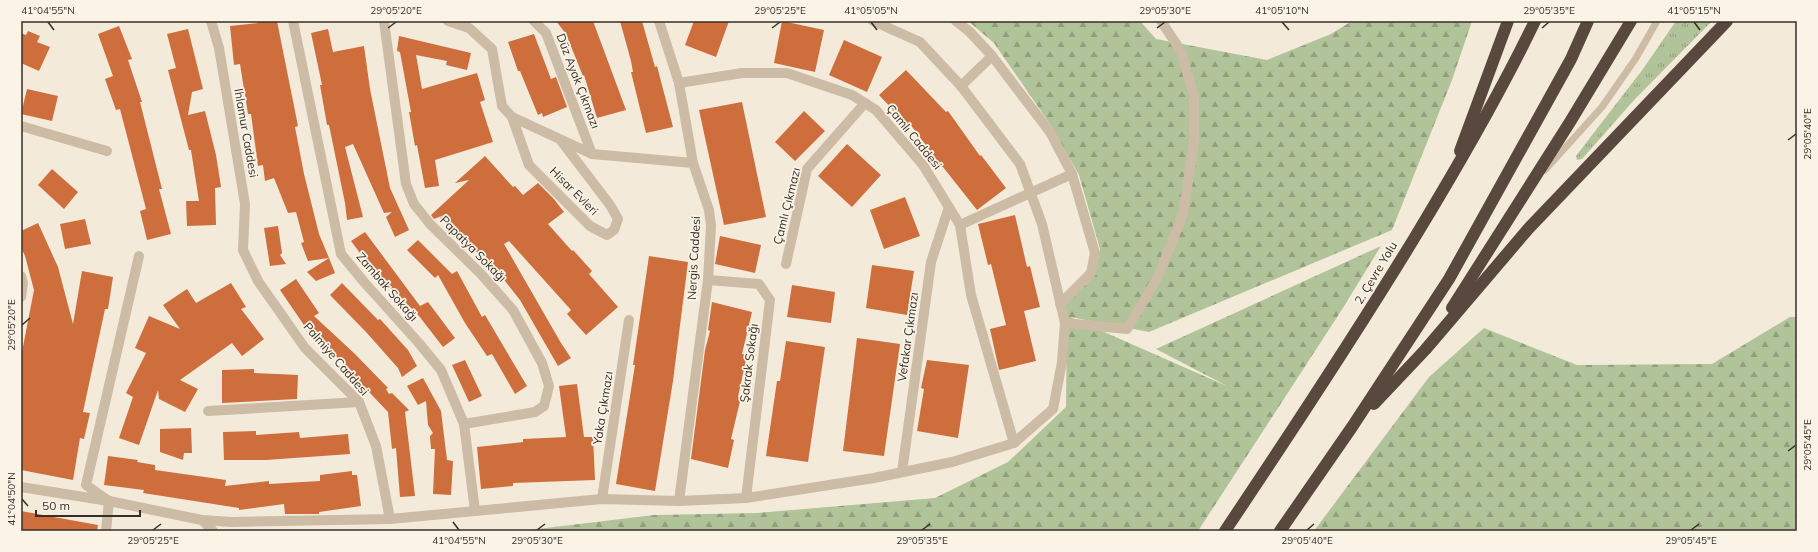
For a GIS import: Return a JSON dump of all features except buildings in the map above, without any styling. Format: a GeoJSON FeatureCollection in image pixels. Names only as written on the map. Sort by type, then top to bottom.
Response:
{"type":"FeatureCollection","features":[{"type":"Feature","properties":{"kind":"highway"},"geometry":{"type":"LineString","coordinates":[[1448,183],[1508,21]]}},
{"type":"Feature","properties":{"kind":"highway","name":"2. Çevre Yolu"},"geometry":{"type":"LineString","coordinates":[[1225,531],[1354,336],[1448,183],[1490,110],[1535,21]]}},
{"type":"Feature","properties":{"kind":"highway"},"geometry":{"type":"LineString","coordinates":[[1280,531],[1352,427],[1449,279],[1567,66],[1588,21]]}},
{"type":"Feature","properties":{"kind":"highway"},"geometry":{"type":"LineString","coordinates":[[1425,350],[1527,190],[1631,21]]}},
{"type":"Feature","properties":{"kind":"highway"},"geometry":{"type":"LineString","coordinates":[[1352,427],[1425,350],[1538,218],[1727,21]]}},
{"type":"Feature","properties":{"kind":"street","name":"Ihlamur Caddesi"},"geometry":{"type":"LineString","coordinates":[[211,21],[219,48],[245,204],[242,250]]}},
{"type":"Feature","properties":{"kind":"street","name":"Zambak Sokağı"},"geometry":{"type":"LineString","coordinates":[[293,21],[341,254],[441,370],[464,424],[475,511]]}},
{"type":"Feature","properties":{"kind":"street","name":"Papatya Sokağı"},"geometry":{"type":"LineString","coordinates":[[384,21],[406,184],[414,204],[430,224],[480,272],[513,310],[542,363],[549,386],[544,406],[535,412],[464,424]]}},
{"type":"Feature","properties":{"kind":"street"},"geometry":{"type":"LineString","coordinates":[[448,21],[469,28],[492,49],[502,106],[512,117],[592,154],[693,163]]}},
{"type":"Feature","properties":{"kind":"street","name":"Düz Ayak Çıkmazı"},"geometry":{"type":"LineString","coordinates":[[534,21],[546,33],[592,154]]}},
{"type":"Feature","properties":{"kind":"street","name":"Nergis Caddesi"},"geometry":{"type":"LineString","coordinates":[[659,21],[679,83],[693,163],[709,210],[711,226],[708,280],[679,501]]}},
{"type":"Feature","properties":{"kind":"street"},"geometry":{"type":"LineString","coordinates":[[21,487],[109,501],[202,520],[231,522],[390,519],[602,499],[679,501],[746,498],[874,478],[952,462],[1014,443],[1053,408],[1062,362],[1065,323],[1042,224],[1020,164],[961,86],[920,42],[873,21]]}},
{"type":"Feature","properties":{"kind":"street"},"geometry":{"type":"LineString","coordinates":[[956,21],[970,32],[992,56],[1050,132],[1072,174],[1096,253],[1091,273],[1060,304]]}},
{"type":"Feature","properties":{"kind":"street"},"geometry":{"type":"LineString","coordinates":[[1065,323],[1127,329],[1158,277],[1183,214],[1194,142],[1194,96],[1181,51],[1161,21]]}},
{"type":"Feature","properties":{"kind":"street"},"geometry":{"type":"LineString","coordinates":[[961,86],[992,56]]}},
{"type":"Feature","properties":{"kind":"street","name":"Çamlı Caddesi"},"geometry":{"type":"LineString","coordinates":[[679,83],[742,73],[787,73],[852,94],[876,110],[923,165],[960,225],[971,295],[1014,443]]}},
{"type":"Feature","properties":{"kind":"street","name":"Çamlı Çıkmazı"},"geometry":{"type":"LineString","coordinates":[[786,264],[807,169],[865,103]]}},
{"type":"Feature","properties":{"kind":"street","name":"Hisar Evleri"},"geometry":{"type":"LineString","coordinates":[[512,117],[529,165],[590,226],[607,235],[614,230],[618,219],[610,205],[561,140]]}},
{"type":"Feature","properties":{"kind":"street"},"geometry":{"type":"LineString","coordinates":[[21,126],[107,151]]}},
{"type":"Feature","properties":{"kind":"street"},"geometry":{"type":"LineString","coordinates":[[960,225],[1072,174]]}},
{"type":"Feature","properties":{"kind":"street","name":"Vefakar Çıkmazı"},"geometry":{"type":"LineString","coordinates":[[902,472],[931,262],[948,207]]}},
{"type":"Feature","properties":{"kind":"street","name":"Palmiye Caddesi"},"geometry":{"type":"LineString","coordinates":[[242,250],[258,281],[305,348],[359,402],[376,446],[390,519]]}},
{"type":"Feature","properties":{"kind":"street"},"geometry":{"type":"LineString","coordinates":[[109,501],[86,485],[139,256]]}},
{"type":"Feature","properties":{"kind":"street"},"geometry":{"type":"LineString","coordinates":[[21,276],[24,283],[21,297]]}},
{"type":"Feature","properties":{"kind":"street","name":"Şakrak Sokağı"},"geometry":{"type":"LineString","coordinates":[[708,280],[759,284],[770,300],[746,498]]}},
{"type":"Feature","properties":{"kind":"street","name":"Yaka Çıkmazı"},"geometry":{"type":"LineString","coordinates":[[602,499],[629,320]]}},
{"type":"Feature","properties":{"kind":"street"},"geometry":{"type":"LineString","coordinates":[[208,411],[359,402]]}},
{"type":"Feature","properties":{"kind":"street"},"geometry":{"type":"LineString","coordinates":[[106,531],[109,501]]}},
{"type":"Feature","properties":{"kind":"street"},"geometry":{"type":"LineString","coordinates":[[202,520],[213,531]]}},
{"type":"Feature","properties":{"kind":"street"},"geometry":{"type":"LineString","coordinates":[[224,531],[231,522]]}},
{"type":"Feature","properties":{"kind":"lane"},"geometry":{"type":"LineString","coordinates":[[1527,190],[1602,107],[1636,58],[1657,21]]}},
{"type":"Feature","properties":{"kind":"green space"},"geometry":{"type":"Polygon","coordinates":[[[968,21],[1140,21],[1156,39],[1267,60],[1331,34],[1352,21],[1472,21],[1452,80],[1392,230],[1149,332],[1070,317],[1229,387],[1156,349],[1381,246],[1341,311],[1198,531],[521,531],[654,515],[757,513],[935,498],[1008,462],[1066,407],[1067,316],[1062,305],[1094,275],[1100,249],[1079,175],[1050,124],[994,43],[968,21]]]}},
{"type":"Feature","properties":{"kind":"green space"},"geometry":{"type":"Polygon","coordinates":[[[1676,21],[1712,21],[1635,99],[1582,159],[1577,160],[1576,156],[1643,69],[1676,21]]]}},
{"type":"Feature","properties":{"kind":"green space"},"geometry":{"type":"Polygon","coordinates":[[[1790,317],[1797,317],[1797,531],[1314,531],[1429,377],[1484,328],[1577,365],[1712,364],[1790,317]]]}}]}
